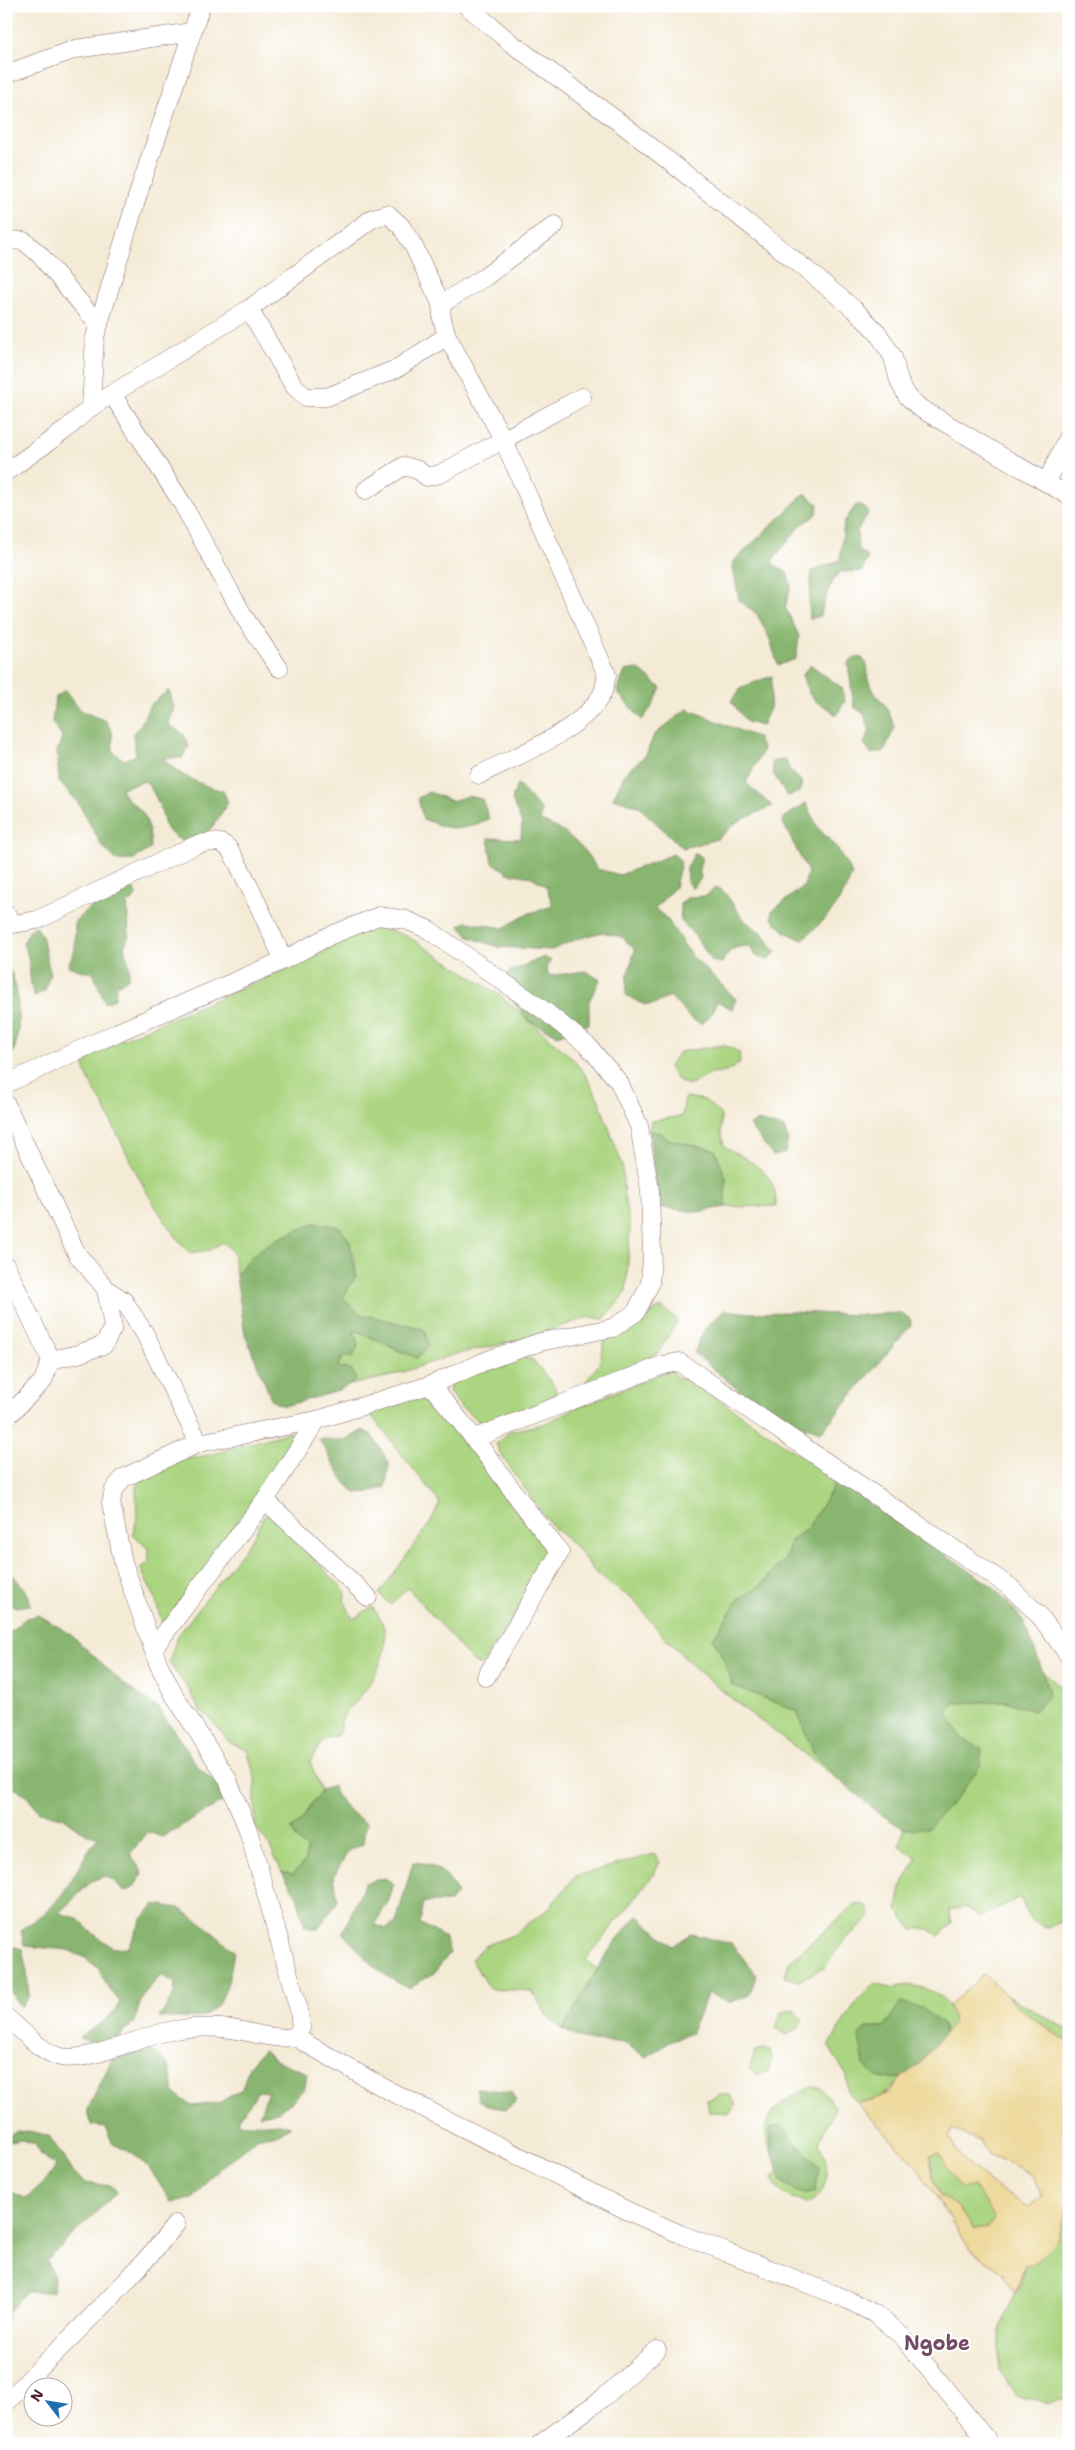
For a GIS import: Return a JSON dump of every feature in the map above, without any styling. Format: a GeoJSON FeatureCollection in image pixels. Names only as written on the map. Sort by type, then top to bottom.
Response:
{"type":"FeatureCollection","features":[{"type":"Feature","properties":{"kind":"street"},"geometry":{"type":"LineString","coordinates":[[91,407],[95,338],[139,191],[201,6]]}},
{"type":"Feature","properties":{"kind":"street"},"geometry":{"type":"LineString","coordinates":[[467,6],[511,43],[658,153],[855,310],[883,341],[894,357],[899,381],[908,396],[920,408],[956,432],[1069,496]]}},
{"type":"Feature","properties":{"kind":"street"},"geometry":{"type":"LineString","coordinates":[[6,74],[76,49],[192,32]]}},
{"type":"Feature","properties":{"kind":"street"},"geometry":{"type":"LineString","coordinates":[[6,472],[64,431],[91,407],[249,309],[373,218],[388,214],[401,226],[414,247],[441,304],[442,319],[448,336],[503,439],[607,675],[603,692],[595,704],[561,733],[479,775]]}},
{"type":"Feature","properties":{"kind":"street"},"geometry":{"type":"LineString","coordinates":[[441,304],[485,277],[555,225]]}},
{"type":"Feature","properties":{"kind":"street"},"geometry":{"type":"LineString","coordinates":[[6,240],[24,241],[39,254],[99,325]]}},
{"type":"Feature","properties":{"kind":"street"},"geometry":{"type":"LineString","coordinates":[[249,309],[294,386],[306,397],[327,397],[396,369],[448,336]]}},
{"type":"Feature","properties":{"kind":"street"},"geometry":{"type":"LineString","coordinates":[[112,394],[182,503],[213,555],[244,617],[278,668]]}},
{"type":"Feature","properties":{"kind":"street"},"geometry":{"type":"LineString","coordinates":[[366,490],[404,466],[418,470],[427,478],[440,474],[582,397]]}},
{"type":"Feature","properties":{"kind":"street"},"geometry":{"type":"LineString","coordinates":[[1047,482],[1069,434]]}},
{"type":"Feature","properties":{"kind":"street"},"geometry":{"type":"LineString","coordinates":[[6,914],[14,924],[37,920],[196,845],[214,841],[227,846],[238,863],[284,960]]}},
{"type":"Feature","properties":{"kind":"street"},"geometry":{"type":"LineString","coordinates":[[6,1084],[118,1032],[284,960],[329,936],[379,916],[406,920],[429,930],[545,1011],[588,1046],[620,1082],[639,1126],[650,1190],[652,1256],[650,1284],[636,1312],[613,1328],[540,1342],[488,1360],[430,1386],[317,1420],[199,1443],[123,1478],[114,1490],[111,1503],[123,1562],[153,1648],[174,1696],[227,1778],[248,1830],[299,2010],[301,2028],[295,2037]]}},
{"type":"Feature","properties":{"kind":"street"},"geometry":{"type":"LineString","coordinates":[[6,1104],[76,1254],[106,1289],[124,1301],[145,1334],[199,1443]]}},
{"type":"Feature","properties":{"kind":"street"},"geometry":{"type":"LineString","coordinates":[[6,1266],[51,1360],[43,1381],[8,1416]]}},
{"type":"Feature","properties":{"kind":"street"},"geometry":{"type":"LineString","coordinates":[[51,1360],[78,1354],[104,1345],[113,1327],[106,1289]]}},
{"type":"Feature","properties":{"kind":"street"},"geometry":{"type":"LineString","coordinates":[[475,1438],[662,1365],[679,1362],[1010,1588],[1040,1616],[1069,1656]]}},
{"type":"Feature","properties":{"kind":"street"},"geometry":{"type":"LineString","coordinates":[[430,1386],[475,1438],[501,1476],[560,1552],[486,1677]]}},
{"type":"Feature","properties":{"kind":"street"},"geometry":{"type":"LineString","coordinates":[[153,1648],[265,1500],[317,1420]]}},
{"type":"Feature","properties":{"kind":"street"},"geometry":{"type":"LineString","coordinates":[[265,1500],[368,1597]]}},
{"type":"Feature","properties":{"kind":"street"},"geometry":{"type":"LineString","coordinates":[[6,2017],[49,2052],[61,2057],[76,2058],[94,2054],[150,2035],[193,2027],[232,2029],[282,2039],[295,2037],[440,2118],[628,2211],[680,2234],[846,2299],[876,2314],[903,2337],[990,2444]]}},
{"type":"Feature","properties":{"kind":"street"},"geometry":{"type":"LineString","coordinates":[[6,2403],[54,2352],[113,2296],[151,2255],[176,2224]]}},
{"type":"Feature","properties":{"kind":"street"},"geometry":{"type":"LineString","coordinates":[[540,2444],[603,2398],[657,2350]]}},
{"type":"Feature","properties":{"kind":"green space"},"geometry":{"type":"Polygon","coordinates":[[[805,493],[818,504],[817,514],[800,526],[771,562],[787,573],[791,586],[785,607],[799,636],[796,659],[778,665],[769,637],[757,614],[739,600],[732,563],[805,493]]]}},
{"type":"Feature","properties":{"kind":"green space"},"geometry":{"type":"Polygon","coordinates":[[[856,505],[861,505],[869,512],[857,531],[858,548],[868,558],[862,571],[839,572],[828,590],[820,616],[810,619],[809,603],[812,571],[840,560],[844,522],[856,505]]]}},
{"type":"Feature","properties":{"kind":"green space"},"geometry":{"type":"Polygon","coordinates":[[[856,657],[862,658],[867,664],[868,680],[876,695],[886,706],[895,727],[884,751],[871,754],[864,743],[870,731],[864,714],[854,707],[848,663],[856,657]]]}},
{"type":"Feature","properties":{"kind":"green space"},"geometry":{"type":"Polygon","coordinates":[[[811,665],[842,688],[845,701],[836,716],[814,699],[807,690],[802,674],[811,665]]]}},
{"type":"Feature","properties":{"kind":"green space"},"geometry":{"type":"Polygon","coordinates":[[[638,669],[661,688],[653,705],[642,720],[617,692],[625,671],[638,669]]]}},
{"type":"Feature","properties":{"kind":"green space"},"geometry":{"type":"Polygon","coordinates":[[[772,676],[770,708],[762,726],[747,722],[731,701],[742,687],[772,676]]]}},
{"type":"Feature","properties":{"kind":"green space"},"geometry":{"type":"Polygon","coordinates":[[[65,690],[81,711],[106,721],[112,732],[113,752],[124,760],[136,755],[133,733],[140,726],[150,705],[169,690],[174,707],[169,724],[184,735],[189,746],[182,758],[163,758],[190,779],[223,791],[228,802],[204,835],[190,842],[182,841],[166,829],[161,809],[145,781],[121,788],[146,819],[150,834],[150,849],[132,860],[117,861],[102,846],[77,801],[59,782],[57,752],[62,737],[52,722],[55,698],[65,690]]]}},
{"type":"Feature","properties":{"kind":"green space"},"geometry":{"type":"Polygon","coordinates":[[[687,709],[757,737],[763,750],[746,783],[772,806],[737,822],[717,839],[683,848],[638,806],[613,798],[626,772],[646,755],[654,735],[687,709]]]}},
{"type":"Feature","properties":{"kind":"green space"},"geometry":{"type":"Polygon","coordinates":[[[786,759],[789,769],[802,782],[800,792],[787,796],[773,773],[772,762],[786,759]]]}},
{"type":"Feature","properties":{"kind":"green space"},"geometry":{"type":"Polygon","coordinates":[[[517,784],[541,809],[540,821],[566,834],[580,846],[597,869],[620,875],[673,854],[681,861],[675,887],[655,908],[667,919],[691,955],[736,999],[732,1009],[717,1001],[713,1012],[702,1024],[690,1018],[670,996],[658,1003],[648,1005],[626,995],[627,977],[635,950],[622,937],[602,932],[577,939],[552,950],[498,947],[469,937],[459,925],[467,922],[503,928],[530,913],[553,906],[546,886],[532,877],[508,873],[492,862],[488,838],[521,839],[522,824],[512,800],[517,784]]]}},
{"type":"Feature","properties":{"kind":"green space"},"geometry":{"type":"Polygon","coordinates":[[[429,792],[452,801],[468,796],[482,799],[489,819],[463,828],[449,828],[423,819],[418,798],[429,792]]]}},
{"type":"Feature","properties":{"kind":"green space"},"geometry":{"type":"Polygon","coordinates":[[[806,803],[818,828],[835,845],[852,874],[843,895],[832,911],[802,940],[784,931],[771,918],[772,911],[804,886],[808,872],[783,823],[784,818],[806,803]]]}},
{"type":"Feature","properties":{"kind":"green space"},"geometry":{"type":"Polygon","coordinates":[[[695,853],[702,857],[699,869],[701,878],[693,889],[687,882],[687,868],[695,853]]]}},
{"type":"Feature","properties":{"kind":"green space"},"geometry":{"type":"Polygon","coordinates":[[[131,887],[137,894],[132,901],[127,903],[129,935],[124,948],[130,967],[128,978],[116,986],[115,999],[105,1003],[93,972],[85,972],[68,966],[75,949],[75,921],[93,905],[131,887]]]}},
{"type":"Feature","properties":{"kind":"green space"},"geometry":{"type":"Polygon","coordinates":[[[716,887],[725,893],[745,921],[762,933],[776,952],[769,960],[756,956],[749,946],[733,950],[722,963],[712,961],[695,936],[681,921],[680,904],[688,897],[706,896],[716,887]]]}},
{"type":"Feature","properties":{"kind":"green space"},"geometry":{"type":"Polygon","coordinates":[[[36,926],[42,936],[50,973],[45,991],[34,996],[28,956],[23,944],[30,930],[36,926]]]}},
{"type":"Feature","properties":{"kind":"green space"},"geometry":{"type":"Polygon","coordinates":[[[366,929],[386,929],[407,936],[501,996],[571,1057],[585,1074],[599,1100],[622,1165],[624,1196],[630,1228],[626,1293],[604,1319],[589,1317],[520,1340],[453,1355],[391,1376],[350,1385],[356,1379],[338,1367],[345,1354],[352,1358],[354,1329],[403,1353],[424,1329],[360,1314],[343,1298],[356,1276],[355,1259],[315,1223],[281,1237],[261,1249],[252,1256],[236,1276],[233,1252],[223,1242],[210,1250],[190,1253],[176,1237],[153,1203],[90,1082],[84,1065],[96,1053],[118,1041],[310,959],[366,929]]]}},
{"type":"Feature","properties":{"kind":"green space"},"geometry":{"type":"Polygon","coordinates":[[[544,957],[551,961],[546,967],[549,976],[586,971],[600,980],[589,1001],[589,1024],[557,1035],[530,1021],[500,987],[509,972],[544,957]]]}},
{"type":"Feature","properties":{"kind":"green space"},"geometry":{"type":"Polygon","coordinates":[[[6,964],[11,971],[17,994],[18,1033],[12,1055],[6,1062],[6,964]]]}},
{"type":"Feature","properties":{"kind":"green space"},"geometry":{"type":"Polygon","coordinates":[[[724,1045],[739,1052],[740,1063],[726,1072],[713,1073],[689,1085],[676,1079],[669,1067],[679,1052],[724,1045]]]}},
{"type":"Feature","properties":{"kind":"green space"},"geometry":{"type":"Polygon","coordinates":[[[685,1097],[705,1100],[721,1115],[721,1133],[724,1146],[752,1163],[767,1176],[775,1194],[776,1206],[725,1207],[726,1178],[715,1150],[667,1139],[660,1133],[649,1131],[651,1121],[682,1116],[685,1097]]]}},
{"type":"Feature","properties":{"kind":"green space"},"geometry":{"type":"Polygon","coordinates":[[[758,1121],[784,1128],[788,1139],[785,1153],[773,1156],[749,1125],[758,1121]]]}},
{"type":"Feature","properties":{"kind":"green space"},"geometry":{"type":"Polygon","coordinates":[[[649,1131],[660,1133],[667,1139],[715,1150],[726,1178],[725,1207],[697,1212],[658,1207],[649,1131]]]}},
{"type":"Feature","properties":{"kind":"green space"},"geometry":{"type":"Polygon","coordinates":[[[315,1223],[340,1227],[350,1242],[356,1276],[343,1298],[360,1314],[424,1329],[429,1345],[417,1358],[354,1330],[358,1346],[352,1358],[344,1355],[338,1367],[352,1370],[356,1379],[350,1385],[332,1393],[284,1406],[272,1401],[245,1334],[236,1276],[252,1256],[261,1249],[281,1237],[315,1223]]]}},
{"type":"Feature","properties":{"kind":"green space"},"geometry":{"type":"Polygon","coordinates":[[[661,1307],[678,1320],[658,1353],[578,1392],[599,1364],[605,1340],[661,1307]]]}},
{"type":"Feature","properties":{"kind":"green space"},"geometry":{"type":"Polygon","coordinates":[[[724,1310],[751,1313],[792,1312],[858,1315],[900,1313],[910,1319],[911,1325],[821,1432],[790,1421],[760,1405],[742,1393],[694,1353],[705,1328],[724,1310]]]}},
{"type":"Feature","properties":{"kind":"green space"},"geometry":{"type":"Polygon","coordinates":[[[522,1357],[533,1360],[555,1387],[556,1392],[539,1407],[496,1424],[480,1422],[460,1406],[449,1391],[451,1383],[522,1357]]]}},
{"type":"Feature","properties":{"kind":"green space"},"geometry":{"type":"Polygon","coordinates":[[[672,1369],[676,1377],[685,1378],[717,1398],[837,1481],[807,1529],[790,1541],[786,1558],[760,1586],[739,1599],[713,1638],[723,1658],[732,1685],[797,1711],[814,1754],[839,1780],[743,1708],[695,1668],[660,1632],[632,1598],[612,1586],[594,1571],[575,1546],[550,1524],[501,1455],[496,1444],[510,1431],[544,1424],[576,1408],[672,1369]]]}},
{"type":"Feature","properties":{"kind":"green space"},"geometry":{"type":"Polygon","coordinates":[[[417,1395],[431,1395],[509,1503],[553,1554],[481,1666],[474,1663],[408,1588],[391,1605],[379,1594],[430,1523],[440,1503],[370,1414],[374,1407],[417,1395]]]}},
{"type":"Feature","properties":{"kind":"green space"},"geometry":{"type":"Polygon","coordinates":[[[363,1430],[372,1435],[389,1463],[386,1487],[369,1492],[355,1493],[345,1483],[319,1439],[346,1440],[363,1430]]]}},
{"type":"Feature","properties":{"kind":"green space"},"geometry":{"type":"Polygon","coordinates":[[[289,1432],[297,1435],[279,1467],[227,1536],[199,1588],[163,1628],[155,1597],[140,1568],[149,1563],[148,1549],[133,1534],[137,1518],[136,1487],[157,1468],[289,1432]]]}},
{"type":"Feature","properties":{"kind":"green space"},"geometry":{"type":"Polygon","coordinates":[[[837,1481],[992,1586],[1023,1620],[1043,1672],[1049,1695],[1034,1711],[1006,1701],[953,1703],[948,1715],[961,1738],[982,1749],[980,1766],[961,1793],[928,1828],[904,1829],[879,1813],[839,1780],[814,1754],[797,1711],[732,1685],[723,1658],[713,1638],[739,1599],[760,1586],[786,1558],[790,1541],[807,1529],[837,1481]]]}},
{"type":"Feature","properties":{"kind":"green space"},"geometry":{"type":"Polygon","coordinates":[[[271,1513],[346,1592],[344,1600],[353,1619],[372,1607],[380,1618],[385,1641],[383,1653],[374,1676],[359,1698],[346,1711],[338,1735],[323,1740],[310,1762],[321,1790],[301,1821],[295,1838],[306,1848],[306,1860],[293,1874],[282,1872],[270,1847],[255,1826],[255,1777],[247,1750],[230,1743],[208,1716],[200,1711],[187,1687],[169,1663],[177,1637],[253,1537],[264,1516],[271,1513]]]}},
{"type":"Feature","properties":{"kind":"green space"},"geometry":{"type":"Polygon","coordinates":[[[6,1566],[28,1594],[31,1605],[16,1607],[6,1602],[6,1566]]]}},
{"type":"Feature","properties":{"kind":"green space"},"geometry":{"type":"Polygon","coordinates":[[[39,1615],[70,1634],[124,1684],[159,1709],[199,1768],[222,1788],[227,1799],[162,1837],[148,1832],[130,1854],[143,1873],[134,1887],[124,1892],[113,1880],[104,1876],[92,1881],[59,1913],[77,1918],[91,1932],[113,1948],[129,1947],[142,1919],[154,1904],[179,1908],[203,1924],[234,1951],[229,1979],[222,1997],[211,2011],[203,2016],[194,2018],[159,2018],[174,1994],[175,1983],[161,1975],[143,1995],[134,2022],[121,2036],[93,2043],[79,2038],[112,2014],[120,2002],[107,1986],[99,1969],[87,1959],[68,1950],[24,1946],[21,1930],[43,1915],[63,1893],[99,1836],[87,1835],[63,1817],[39,1812],[25,1794],[6,1784],[6,1635],[26,1618],[39,1615]]]}},
{"type":"Feature","properties":{"kind":"green space"},"geometry":{"type":"Polygon","coordinates":[[[1043,1672],[1064,1690],[1066,1701],[1060,1712],[1062,1726],[1069,1729],[1069,1923],[1065,1921],[1047,1927],[1031,1921],[1020,1897],[981,1917],[965,1907],[949,1910],[952,1924],[939,1936],[929,1929],[912,1929],[897,1910],[901,1887],[917,1858],[899,1846],[904,1829],[928,1827],[961,1793],[982,1749],[961,1738],[948,1714],[953,1703],[1006,1701],[1034,1711],[1049,1695],[1043,1672]]]}},
{"type":"Feature","properties":{"kind":"green space"},"geometry":{"type":"Polygon","coordinates":[[[333,1786],[338,1798],[346,1807],[366,1823],[363,1844],[349,1850],[334,1876],[338,1901],[318,1929],[305,1927],[297,1896],[282,1872],[293,1874],[306,1860],[306,1848],[295,1838],[292,1828],[301,1821],[321,1790],[333,1786]]]}},
{"type":"Feature","properties":{"kind":"green space"},"geometry":{"type":"Polygon","coordinates":[[[654,1854],[660,1862],[653,1875],[586,1960],[598,1970],[563,2030],[546,2014],[532,1991],[489,1989],[471,1959],[485,1946],[513,1935],[547,1910],[576,1876],[654,1854]]]}},
{"type":"Feature","properties":{"kind":"green space"},"geometry":{"type":"Polygon","coordinates":[[[413,1862],[434,1867],[440,1871],[450,1880],[457,1893],[450,1902],[424,1902],[420,1923],[445,1938],[450,1953],[434,1973],[410,1988],[381,1972],[343,1932],[365,1883],[385,1878],[394,1884],[389,1900],[375,1924],[386,1929],[396,1923],[413,1862]]]}},
{"type":"Feature","properties":{"kind":"green space"},"geometry":{"type":"Polygon","coordinates":[[[857,1903],[867,1906],[871,1916],[846,1938],[824,1968],[798,1981],[784,1977],[790,1960],[857,1903]]]}},
{"type":"Feature","properties":{"kind":"green space"},"geometry":{"type":"Polygon","coordinates":[[[638,1916],[673,1946],[691,1934],[731,1944],[757,1974],[749,1995],[729,2003],[708,1993],[691,2033],[670,2041],[646,2057],[623,2042],[587,2041],[563,2030],[606,1955],[626,1928],[638,1916]]]}},
{"type":"Feature","properties":{"kind":"green space"},"geometry":{"type":"Polygon","coordinates":[[[10,1945],[22,1949],[27,1972],[29,1996],[21,2007],[11,1993],[7,1979],[6,1946],[10,1945]]]}},
{"type":"Feature","properties":{"kind":"green space"},"geometry":{"type":"Polygon","coordinates":[[[876,1983],[893,1989],[899,1986],[915,1986],[932,1992],[945,2001],[954,2022],[944,2037],[944,2026],[901,2002],[884,2027],[872,2027],[878,2078],[901,2077],[892,2089],[882,2096],[857,2103],[848,2093],[847,2076],[829,2047],[855,2004],[876,1983]]]}},
{"type":"Feature","properties":{"kind":"green space"},"geometry":{"type":"Polygon","coordinates":[[[1006,1995],[1069,2030],[1069,2043],[1027,2015],[1006,1995]]]}},
{"type":"Feature","properties":{"kind":"green space"},"geometry":{"type":"Polygon","coordinates":[[[901,2002],[922,2008],[944,2026],[944,2037],[918,2066],[901,2077],[878,2078],[864,2065],[859,2036],[866,2028],[884,2027],[901,2002]]]}},
{"type":"Feature","properties":{"kind":"green space"},"geometry":{"type":"Polygon","coordinates":[[[794,2010],[803,2020],[797,2029],[787,2035],[776,2028],[781,2012],[794,2010]]]}},
{"type":"Feature","properties":{"kind":"green space"},"geometry":{"type":"Polygon","coordinates":[[[148,2048],[168,2066],[172,2077],[173,2092],[192,2106],[219,2103],[242,2089],[249,2066],[263,2050],[275,2060],[307,2073],[305,2088],[278,2112],[259,2115],[268,2092],[258,2091],[237,2122],[291,2126],[280,2133],[257,2138],[210,2177],[193,2199],[171,2202],[142,2161],[113,2144],[105,2127],[91,2125],[88,2109],[114,2055],[124,2050],[148,2048]]]}},
{"type":"Feature","properties":{"kind":"green space"},"geometry":{"type":"Polygon","coordinates":[[[765,2049],[770,2051],[772,2059],[768,2071],[759,2075],[749,2069],[755,2052],[765,2049]]]}},
{"type":"Feature","properties":{"kind":"green space"},"geometry":{"type":"Polygon","coordinates":[[[811,2087],[821,2088],[835,2106],[832,2117],[819,2143],[825,2159],[826,2177],[824,2185],[821,2193],[807,2204],[790,2198],[781,2192],[777,2188],[773,2177],[779,2172],[782,2182],[804,2149],[791,2141],[787,2132],[770,2129],[772,2152],[767,2139],[766,2129],[768,2119],[781,2104],[811,2087]]]}},
{"type":"Feature","properties":{"kind":"green space"},"geometry":{"type":"Polygon","coordinates":[[[476,2088],[511,2092],[516,2101],[507,2109],[492,2107],[479,2100],[476,2088]]]}},
{"type":"Feature","properties":{"kind":"green space"},"geometry":{"type":"Polygon","coordinates":[[[721,2095],[730,2095],[736,2105],[730,2113],[709,2112],[707,2100],[721,2095]]]}},
{"type":"Feature","properties":{"kind":"green space"},"geometry":{"type":"Polygon","coordinates":[[[780,2125],[788,2132],[791,2141],[804,2149],[819,2168],[816,2191],[804,2195],[782,2182],[772,2152],[770,2128],[780,2125]]]}},
{"type":"Feature","properties":{"kind":"green space"},"geometry":{"type":"Polygon","coordinates":[[[30,2131],[49,2136],[73,2171],[84,2183],[112,2186],[117,2192],[46,2261],[54,2276],[53,2292],[26,2292],[10,2310],[6,2323],[6,2189],[26,2199],[47,2179],[56,2165],[41,2155],[35,2144],[22,2140],[6,2141],[6,2138],[16,2132],[30,2131]]]}},
{"type":"Feature","properties":{"kind":"green space"},"geometry":{"type":"Polygon","coordinates":[[[940,2153],[947,2162],[972,2184],[985,2200],[995,2218],[988,2228],[974,2230],[958,2207],[940,2196],[933,2178],[930,2155],[940,2153]]]}},
{"type":"Feature","properties":{"kind":"green space"},"geometry":{"type":"Polygon","coordinates":[[[1069,2202],[1069,2399],[1060,2398],[1046,2403],[1017,2397],[1000,2371],[1000,2327],[1021,2282],[1025,2266],[1063,2217],[1069,2202]]]}},
{"type":"Feature","properties":{"kind":"sand"},"geometry":{"type":"Polygon","coordinates":[[[984,1974],[1027,2015],[1069,2043],[1069,2202],[1056,2241],[1033,2264],[1025,2266],[1015,2293],[1003,2274],[969,2248],[918,2168],[857,2103],[872,2100],[891,2092],[901,2077],[918,2066],[954,2022],[949,2006],[984,1974]],[[952,2129],[949,2138],[955,2148],[984,2177],[1028,2207],[1042,2198],[1033,2175],[989,2156],[980,2141],[952,2129]],[[940,2153],[930,2156],[933,2178],[940,2196],[958,2207],[974,2230],[988,2228],[995,2218],[974,2186],[961,2187],[951,2175],[940,2153]]]}},
{"type":"Feature","properties":{"kind":"district","name":"Ngobe"},"geometry":{"type":"Point","coordinates":[937,2343]}}]}
